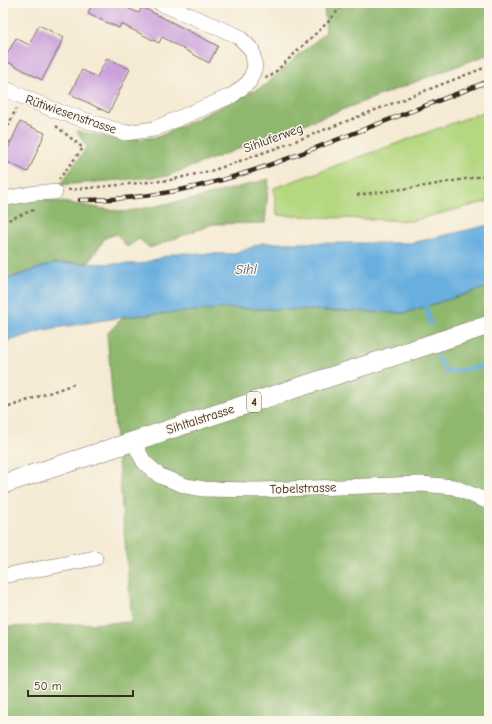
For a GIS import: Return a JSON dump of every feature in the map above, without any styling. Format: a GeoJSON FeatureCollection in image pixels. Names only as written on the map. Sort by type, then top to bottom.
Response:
{"type":"FeatureCollection","features":[{"type":"Feature","properties":{"kind":"main road","name":"Sihltalstrasse"},"geometry":{"type":"LineString","coordinates":[[3,484],[489,325]]}},
{"type":"Feature","properties":{"kind":"street"},"geometry":{"type":"LineString","coordinates":[[160,3],[238,36],[252,50],[255,67],[249,82]]}},
{"type":"Feature","properties":{"kind":"street","name":"Rütiwiesenstrasse"},"geometry":{"type":"LineString","coordinates":[[3,88],[54,110],[125,133],[154,129],[233,95],[249,82]]}},
{"type":"Feature","properties":{"kind":"street"},"geometry":{"type":"LineString","coordinates":[[3,199],[35,193],[55,192]]}},
{"type":"Feature","properties":{"kind":"street","name":"Tobelstrasse"},"geometry":{"type":"LineString","coordinates":[[133,441],[141,458],[153,472],[168,480],[204,489],[258,490],[421,484],[454,487],[489,502]]}},
{"type":"Feature","properties":{"kind":"street"},"geometry":{"type":"LineString","coordinates":[[3,576],[95,558]]}},
{"type":"Feature","properties":{"kind":"path"},"geometry":{"type":"LineString","coordinates":[[249,82],[271,76],[329,21],[344,3]]}},
{"type":"Feature","properties":{"kind":"path","name":"Sihluferweg"},"geometry":{"type":"LineString","coordinates":[[55,192],[170,180],[214,170],[286,145],[489,66]]}},
{"type":"Feature","properties":{"kind":"path"},"geometry":{"type":"LineString","coordinates":[[10,142],[3,138],[17,106]]}},
{"type":"Feature","properties":{"kind":"path"},"geometry":{"type":"LineString","coordinates":[[54,124],[83,148],[58,179],[55,192]]}},
{"type":"Feature","properties":{"kind":"path"},"geometry":{"type":"LineString","coordinates":[[357,194],[425,186],[489,175]]}},
{"type":"Feature","properties":{"kind":"path"},"geometry":{"type":"LineString","coordinates":[[3,409],[74,384]]}},
{"type":"Feature","properties":{"kind":"green space"},"geometry":{"type":"Polygon","coordinates":[[[324,3],[489,3],[489,54],[167,176],[60,185],[87,147],[77,131],[123,140],[158,137],[264,86],[326,32],[324,3]]]}},
{"type":"Feature","properties":{"kind":"green space"},"geometry":{"type":"Polygon","coordinates":[[[489,110],[489,201],[411,221],[277,215],[274,188],[489,110]]]}},
{"type":"Feature","properties":{"kind":"green space"},"geometry":{"type":"Polygon","coordinates":[[[269,179],[265,223],[213,224],[150,248],[139,239],[127,247],[117,234],[105,238],[89,262],[54,263],[3,280],[3,202],[42,199],[124,212],[197,198],[269,179]]]}},
{"type":"Feature","properties":{"kind":"green space"},"geometry":{"type":"Polygon","coordinates":[[[489,287],[489,721],[3,721],[3,627],[132,622],[107,334],[123,317],[232,308],[405,313],[489,287]]]}},
{"type":"Feature","properties":{"kind":"water","name":"Sihl"},"geometry":{"type":"Polygon","coordinates":[[[489,225],[489,287],[405,313],[232,308],[123,317],[43,330],[3,343],[3,281],[54,263],[140,264],[176,253],[235,254],[262,243],[412,243],[489,225]]]}},
{"type":"Feature","properties":{"kind":"building"},"geometry":{"type":"Polygon","coordinates":[[[92,3],[115,3],[139,13],[142,7],[218,46],[209,63],[162,37],[159,43],[121,24],[119,28],[88,14],[92,3]]]}},
{"type":"Feature","properties":{"kind":"building"},"geometry":{"type":"Polygon","coordinates":[[[39,25],[64,38],[42,80],[4,60],[16,38],[29,45],[39,25]]]}},
{"type":"Feature","properties":{"kind":"building"},"geometry":{"type":"Polygon","coordinates":[[[107,58],[130,69],[109,113],[70,94],[82,70],[97,77],[107,58]]]}},
{"type":"Feature","properties":{"kind":"building"},"geometry":{"type":"Polygon","coordinates":[[[20,122],[45,133],[28,172],[3,160],[20,122]]]}},
{"type":"Feature","properties":{"kind":"waterway"},"geometry":{"type":"LineString","coordinates":[[425,302],[431,324]]}},
{"type":"Feature","properties":{"kind":"waterway"},"geometry":{"type":"LineString","coordinates":[[438,358],[447,372],[480,367],[489,369]]}},
{"type":"Feature","properties":{"kind":"railway"},"geometry":{"type":"LineString","coordinates":[[80,200],[116,199],[151,195],[216,182],[279,162],[489,81]]}}]}
